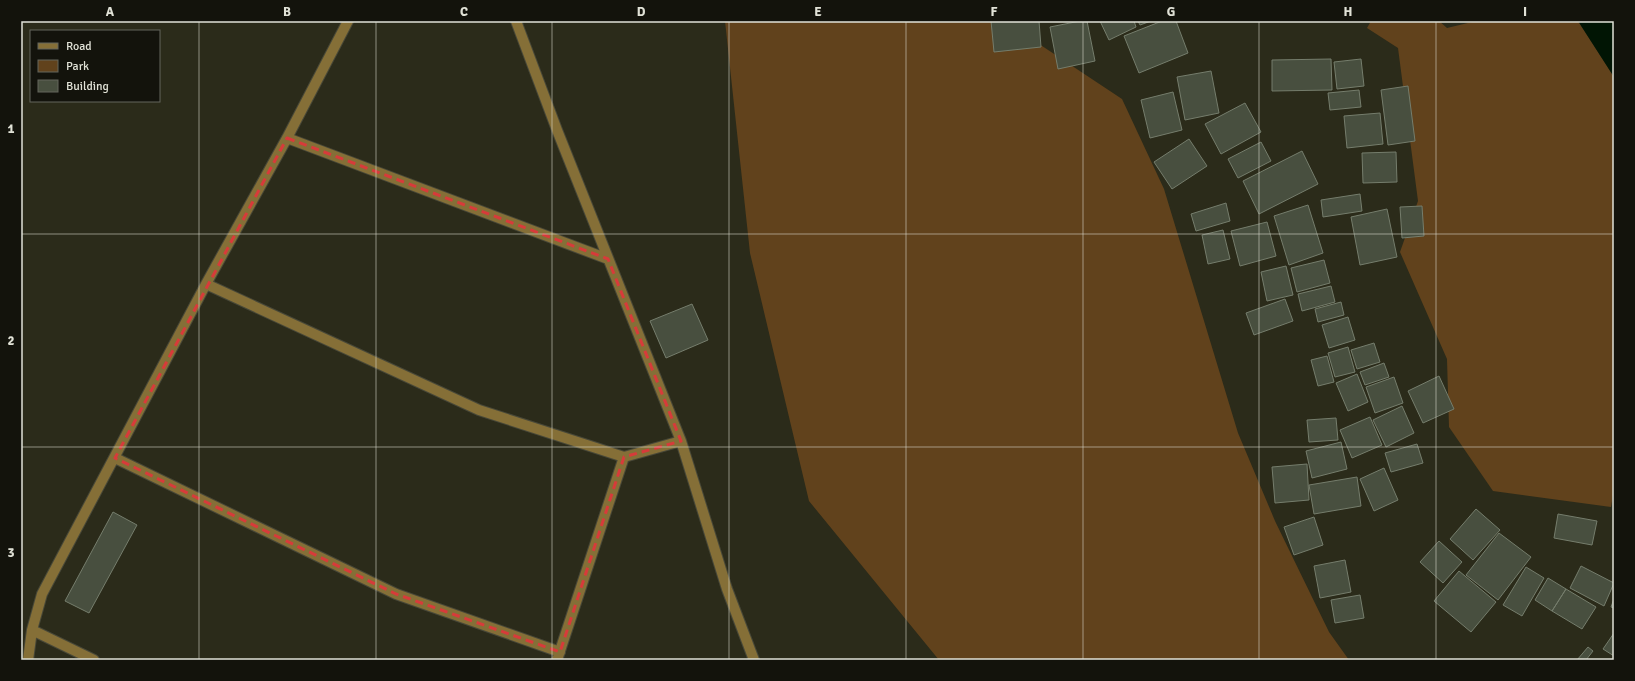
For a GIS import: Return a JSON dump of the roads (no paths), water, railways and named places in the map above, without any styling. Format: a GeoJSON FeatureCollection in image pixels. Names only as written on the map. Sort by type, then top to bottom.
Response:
{"type":"FeatureCollection","features":[{"type":"Feature","properties":{"kind":"street"},"geometry":{"type":"LineString","coordinates":[[28,660],[32,630],[42,594],[206,284],[287,138],[348,21]]}},
{"type":"Feature","properties":{"kind":"street"},"geometry":{"type":"LineString","coordinates":[[516,21],[608,260],[681,441],[727,589],[754,660]]}},
{"type":"Feature","properties":{"kind":"street"},"geometry":{"type":"LineString","coordinates":[[287,138],[608,260]]}},
{"type":"Feature","properties":{"kind":"street"},"geometry":{"type":"LineString","coordinates":[[206,284],[479,410],[624,457],[681,441]]}},
{"type":"Feature","properties":{"kind":"street"},"geometry":{"type":"LineString","coordinates":[[115,458],[396,594],[558,656],[624,457]]}},
{"type":"Feature","properties":{"kind":"street"},"geometry":{"type":"LineString","coordinates":[[32,630],[94,660]]}}]}
